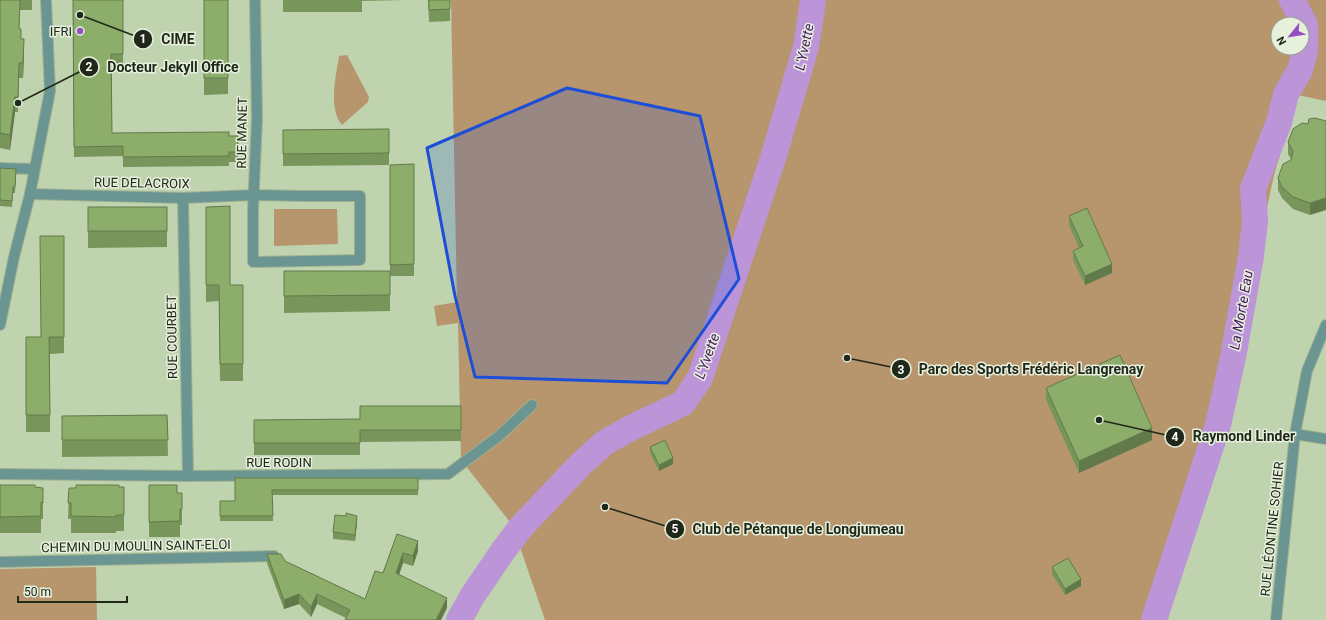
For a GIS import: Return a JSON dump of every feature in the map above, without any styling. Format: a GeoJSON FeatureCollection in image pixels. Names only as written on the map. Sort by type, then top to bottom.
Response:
{"type":"FeatureCollection","features":[{"type":"Feature","properties":{"kind":"street"},"geometry":{"type":"LineString","coordinates":[[0,325],[14,257],[30,194],[50,92],[46,0]]}},
{"type":"Feature","properties":{"kind":"street","name":"RUE MANET"},"geometry":{"type":"LineString","coordinates":[[254,195],[257,118],[255,0]]}},
{"type":"Feature","properties":{"kind":"street"},"geometry":{"type":"LineString","coordinates":[[0,168],[34,169]]}},
{"type":"Feature","properties":{"kind":"street","name":"RUE DELACROIX"},"geometry":{"type":"LineString","coordinates":[[30,194],[183,198],[254,195],[360,196],[360,260],[253,262],[254,195]]}},
{"type":"Feature","properties":{"kind":"street","name":"RUE COURBET"},"geometry":{"type":"LineString","coordinates":[[183,198],[188,476]]}},
{"type":"Feature","properties":{"kind":"street","name":"RUE LÉONTINE SOHIER"},"geometry":{"type":"LineString","coordinates":[[1276,620],[1295,434],[1307,371],[1326,325]]}},
{"type":"Feature","properties":{"kind":"street","name":"RUE RODIN"},"geometry":{"type":"LineString","coordinates":[[0,474],[188,476],[448,474],[499,436],[532,405]]}},
{"type":"Feature","properties":{"kind":"street"},"geometry":{"type":"LineString","coordinates":[[1295,434],[1326,439]]}},
{"type":"Feature","properties":{"kind":"street","name":"CHEMIN DU MOULIN SAINT-ELOI"},"geometry":{"type":"LineString","coordinates":[[0,562],[274,556]]}},
{"type":"Feature","properties":{"kind":"highlighted area"},"geometry":{"type":"Polygon","coordinates":[[[567,88],[700,116],[739,279],[667,383],[475,377],[455,296],[427,148],[567,88]]]}},
{"type":"Feature","properties":{"kind":"shaded area"},"geometry":{"type":"Polygon","coordinates":[[[451,0],[1326,0],[1326,101],[1298,95],[1274,175],[1250,287],[1223,429],[1161,620],[545,620],[510,522],[461,460],[458,323],[437,326],[434,306],[457,302],[451,0]]]}},
{"type":"Feature","properties":{"kind":"shaded area"},"geometry":{"type":"Polygon","coordinates":[[[347,55],[369,97],[368,102],[342,125],[335,110],[334,92],[339,56],[347,55]]]}},
{"type":"Feature","properties":{"kind":"shaded area"},"geometry":{"type":"Polygon","coordinates":[[[274,209],[337,209],[338,244],[274,246],[274,209]]]}},
{"type":"Feature","properties":{"kind":"shaded area"},"geometry":{"type":"Polygon","coordinates":[[[96,567],[97,620],[0,620],[0,569],[96,567]]]}},
{"type":"Feature","properties":{"kind":"building"},"geometry":{"type":"Polygon","coordinates":[[[0,0],[20,0],[19,29],[21,29],[21,39],[24,39],[23,63],[19,63],[18,97],[15,97],[10,135],[0,133],[0,0]]]}},
{"type":"Feature","properties":{"kind":"building"},"geometry":{"type":"Polygon","coordinates":[[[73,0],[123,0],[123,54],[111,54],[112,133],[229,132],[229,136],[238,136],[238,152],[229,152],[229,156],[123,157],[123,146],[74,147],[73,0]]]}},
{"type":"Feature","properties":{"kind":"building"},"geometry":{"type":"Polygon","coordinates":[[[204,0],[228,0],[228,78],[204,78],[204,0]]]}},
{"type":"Feature","properties":{"kind":"building"},"geometry":{"type":"Polygon","coordinates":[[[429,0],[450,0],[450,9],[429,10],[429,0]]]}},
{"type":"Feature","properties":{"kind":"building"},"geometry":{"type":"Polygon","coordinates":[[[1315,118],[1326,121],[1326,198],[1310,203],[1293,197],[1282,187],[1278,178],[1283,164],[1291,160],[1293,151],[1288,142],[1293,129],[1302,123],[1308,124],[1309,119],[1315,118]]]}},
{"type":"Feature","properties":{"kind":"building"},"geometry":{"type":"Polygon","coordinates":[[[389,129],[389,153],[283,154],[283,130],[389,129]]]}},
{"type":"Feature","properties":{"kind":"building"},"geometry":{"type":"Polygon","coordinates":[[[414,164],[414,264],[390,265],[390,165],[414,164]]]}},
{"type":"Feature","properties":{"kind":"building"},"geometry":{"type":"Polygon","coordinates":[[[0,168],[16,169],[15,187],[13,187],[12,201],[0,200],[0,168]]]}},
{"type":"Feature","properties":{"kind":"building"},"geometry":{"type":"Polygon","coordinates":[[[230,206],[230,285],[243,285],[243,364],[220,364],[219,285],[206,285],[206,207],[230,206]]]}},
{"type":"Feature","properties":{"kind":"building"},"geometry":{"type":"Polygon","coordinates":[[[88,207],[167,207],[167,231],[88,231],[88,207]]]}},
{"type":"Feature","properties":{"kind":"building"},"geometry":{"type":"Polygon","coordinates":[[[1087,208],[1112,264],[1085,276],[1073,251],[1083,246],[1069,216],[1087,208]]]}},
{"type":"Feature","properties":{"kind":"building"},"geometry":{"type":"Polygon","coordinates":[[[40,236],[64,236],[64,337],[49,337],[50,415],[26,415],[26,337],[41,337],[40,236]]]}},
{"type":"Feature","properties":{"kind":"building"},"geometry":{"type":"Polygon","coordinates":[[[284,271],[390,271],[390,295],[284,296],[284,271]]]}},
{"type":"Feature","properties":{"kind":"building"},"geometry":{"type":"Polygon","coordinates":[[[1120,355],[1152,428],[1079,461],[1046,388],[1120,355]]]}},
{"type":"Feature","properties":{"kind":"building"},"geometry":{"type":"Polygon","coordinates":[[[360,406],[461,406],[461,430],[360,430],[360,443],[254,443],[254,420],[360,419],[360,406]]]}},
{"type":"Feature","properties":{"kind":"building"},"geometry":{"type":"Polygon","coordinates":[[[167,415],[168,440],[62,440],[62,416],[167,415]]]}},
{"type":"Feature","properties":{"kind":"building"},"geometry":{"type":"Polygon","coordinates":[[[665,440],[673,458],[659,465],[650,447],[665,440]]]}},
{"type":"Feature","properties":{"kind":"building"},"geometry":{"type":"Polygon","coordinates":[[[235,478],[418,478],[418,490],[272,490],[273,516],[220,516],[220,501],[235,501],[235,478]]]}},
{"type":"Feature","properties":{"kind":"building"},"geometry":{"type":"Polygon","coordinates":[[[0,485],[35,485],[35,487],[43,488],[41,516],[0,517],[0,485]]]}},
{"type":"Feature","properties":{"kind":"building"},"geometry":{"type":"Polygon","coordinates":[[[76,485],[119,485],[119,487],[124,487],[124,515],[116,515],[116,517],[71,516],[71,503],[68,503],[69,488],[76,488],[76,485]]]}},
{"type":"Feature","properties":{"kind":"building"},"geometry":{"type":"Polygon","coordinates":[[[149,485],[177,485],[177,493],[182,493],[180,521],[149,522],[149,485]]]}},
{"type":"Feature","properties":{"kind":"building"},"geometry":{"type":"Polygon","coordinates":[[[346,513],[357,516],[355,535],[333,532],[335,515],[346,516],[346,513]]]}},
{"type":"Feature","properties":{"kind":"building"},"geometry":{"type":"Polygon","coordinates":[[[397,534],[418,541],[413,556],[403,553],[396,573],[447,598],[436,620],[345,620],[350,610],[317,594],[311,607],[299,594],[284,600],[267,554],[281,554],[285,561],[365,599],[375,571],[383,573],[397,534]]]}},
{"type":"Feature","properties":{"kind":"building"},"geometry":{"type":"Polygon","coordinates":[[[1068,558],[1081,579],[1065,589],[1052,567],[1068,558]]]}},
{"type":"Feature","properties":{"kind":"waterway","name":"L'Yvette"},"geometry":{"type":"LineString","coordinates":[[459,620],[473,595],[521,527],[580,465],[604,443],[683,403],[700,378],[774,155],[806,47],[813,0]]}},
{"type":"Feature","properties":{"kind":"waterway","name":"La Morte Eau"},"geometry":{"type":"LineString","coordinates":[[1154,620],[1218,425],[1234,352],[1251,256],[1255,221],[1253,189],[1279,122],[1286,94],[1300,70],[1305,50],[1305,25],[1292,0]]}},
{"type":"Feature","properties":{"kind":"place","name":"CIME"},"geometry":{"type":"Point","coordinates":[80,15]}},
{"type":"Feature","properties":{"kind":"place","name":"IFRI"},"geometry":{"type":"Point","coordinates":[80,31]}},
{"type":"Feature","properties":{"kind":"place","name":"Docteur Jekyll Office"},"geometry":{"type":"Point","coordinates":[18,103]}},
{"type":"Feature","properties":{"kind":"place","name":"Parc des Sports Frédéric Langrenay"},"geometry":{"type":"Point","coordinates":[847,358]}},
{"type":"Feature","properties":{"kind":"place","name":"Raymond Linder"},"geometry":{"type":"Point","coordinates":[1099,420]}},
{"type":"Feature","properties":{"kind":"place","name":"Club de Pétanque de Longjumeau"},"geometry":{"type":"Point","coordinates":[605,507]}}]}
